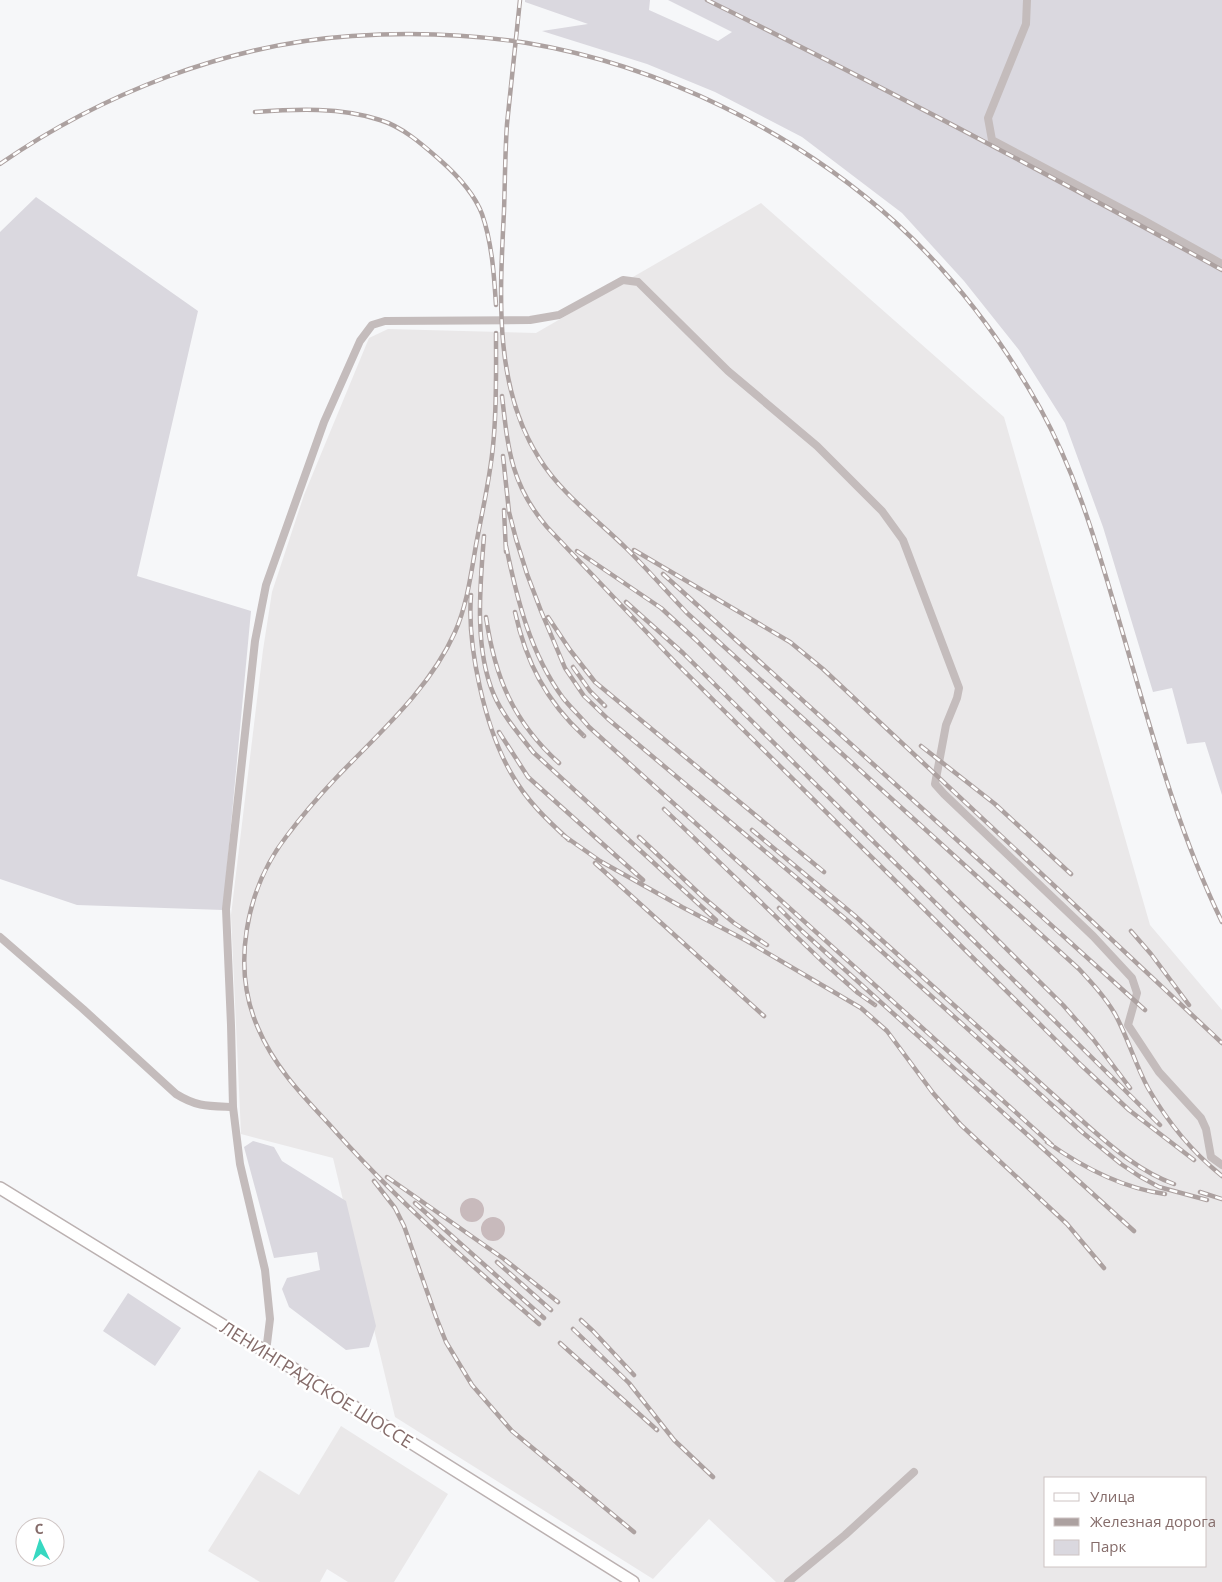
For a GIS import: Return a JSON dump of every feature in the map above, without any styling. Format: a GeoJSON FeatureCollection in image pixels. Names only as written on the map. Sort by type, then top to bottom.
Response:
{"type":"FeatureCollection","features":[{"type":"Feature","properties":{"kind":"main road","name":"ЛЕНИНГРАДСКОЕ ШОССЕ"},"geometry":{"type":"LineString","coordinates":[[0,1188],[633,1582]]}},
{"type":"Feature","properties":{"kind":"street"},"geometry":{"type":"LineString","coordinates":[[1027,0],[1026,24],[988,118],[992,140],[1222,264]]}},
{"type":"Feature","properties":{"kind":"street"},"geometry":{"type":"LineString","coordinates":[[266,1352],[270,1320],[265,1270],[240,1164],[232,1106],[226,909],[255,641],[266,585],[324,422],[360,341],[372,325],[385,322],[530,320],[559,315],[623,280],[638,282],[728,371],[817,446],[882,511],[903,540],[959,688],[946,725],[935,784],[1093,936],[1132,978],[1137,993],[1128,1025],[1159,1072],[1201,1118],[1206,1129],[1211,1157],[1222,1165]]}},
{"type":"Feature","properties":{"kind":"street"},"geometry":{"type":"LineString","coordinates":[[0,937],[176,1094],[202,1106],[232,1106]]}},
{"type":"Feature","properties":{"kind":"street"},"geometry":{"type":"LineString","coordinates":[[788,1582],[845,1535],[914,1472]]}},
{"type":"Feature","properties":{"kind":"shaded area"},"geometry":{"type":"Polygon","coordinates":[[[761,203],[1004,417],[1150,925],[1222,1010],[1222,1582],[776,1582],[709,1519],[653,1579],[395,1417],[333,1158],[241,1134],[231,915],[263,650],[272,592],[304,495],[369,338],[388,329],[536,333],[761,203]]]}},
{"type":"Feature","properties":{"kind":"shaded area"},"geometry":{"type":"Polygon","coordinates":[[[472,1198],[477,1199],[483,1205],[483,1215],[477,1221],[472,1222],[467,1221],[461,1215],[460,1210],[461,1205],[467,1199],[472,1198]]]}},
{"type":"Feature","properties":{"kind":"shaded area"},"geometry":{"type":"Polygon","coordinates":[[[493,1217],[498,1218],[504,1224],[504,1234],[498,1240],[493,1241],[488,1240],[482,1234],[481,1229],[482,1224],[488,1218],[493,1217]]]}},
{"type":"Feature","properties":{"kind":"shaded area"},"geometry":{"type":"Polygon","coordinates":[[[341,1426],[448,1494],[394,1582],[348,1582],[327,1569],[320,1582],[260,1582],[208,1551],[259,1470],[299,1495],[341,1426]]]}},
{"type":"Feature","properties":{"kind":"green space"},"geometry":{"type":"Polygon","coordinates":[[[525,0],[650,0],[649,10],[718,41],[732,32],[668,0],[1222,0],[1222,795],[1205,742],[1187,744],[1172,688],[1153,692],[1103,527],[1065,423],[1019,350],[964,281],[902,213],[802,137],[715,92],[647,64],[542,31],[588,24],[525,2],[525,0]]]}},
{"type":"Feature","properties":{"kind":"green space"},"geometry":{"type":"Polygon","coordinates":[[[36,197],[198,311],[137,576],[251,611],[223,910],[77,905],[0,879],[0,232],[36,197]]]}},
{"type":"Feature","properties":{"kind":"green space"},"geometry":{"type":"Polygon","coordinates":[[[253,1141],[274,1147],[282,1161],[346,1201],[376,1326],[369,1347],[346,1350],[289,1307],[282,1289],[287,1278],[320,1270],[317,1252],[274,1258],[244,1147],[253,1141]]]}},
{"type":"Feature","properties":{"kind":"green space"},"geometry":{"type":"Polygon","coordinates":[[[128,1293],[181,1328],[155,1366],[103,1331],[128,1293]]]}},
{"type":"Feature","properties":{"kind":"railway"},"geometry":{"type":"LineString","coordinates":[[520,0],[507,124],[501,306],[507,370],[514,401],[524,430],[539,458],[558,484],[628,550],[687,613],[1079,969],[1103,996],[1115,1014],[1143,1079],[1163,1112],[1190,1146],[1222,1176]]}},
{"type":"Feature","properties":{"kind":"railway"},"geometry":{"type":"LineString","coordinates":[[707,0],[966,132],[1222,270]]}},
{"type":"Feature","properties":{"kind":"railway"},"geometry":{"type":"LineString","coordinates":[[0,164],[80,116],[123,95],[167,77],[213,62],[305,41],[396,34],[461,36],[505,40],[577,53],[675,86],[723,107],[770,132],[814,159],[856,189],[895,222],[937,264],[993,333],[1040,408],[1072,477],[1090,524],[1174,803],[1204,883],[1222,922]]}},
{"type":"Feature","properties":{"kind":"railway"},"geometry":{"type":"LineString","coordinates":[[255,112],[318,110],[350,113],[388,123],[420,143],[459,178],[479,206],[490,247],[496,305]]}},
{"type":"Feature","properties":{"kind":"railway"},"geometry":{"type":"LineString","coordinates":[[496,333],[496,404],[492,458],[468,589],[459,622],[444,653],[417,692],[316,800],[286,837],[272,858],[252,904],[244,954],[245,980],[250,1004],[264,1042],[298,1090],[352,1150],[403,1202],[539,1324]]}},
{"type":"Feature","properties":{"kind":"railway"},"geometry":{"type":"LineString","coordinates":[[502,396],[506,433],[513,466],[526,496],[547,527],[675,662],[1081,1065],[1129,1110],[1194,1160]]}},
{"type":"Feature","properties":{"kind":"railway"},"geometry":{"type":"LineString","coordinates":[[503,456],[509,512],[527,574],[565,668],[584,696],[608,719],[848,921],[1082,1132],[1121,1164],[1159,1187],[1207,1200]]}},
{"type":"Feature","properties":{"kind":"railway"},"geometry":{"type":"LineString","coordinates":[[504,510],[506,552]]}},
{"type":"Feature","properties":{"kind":"railway"},"geometry":{"type":"LineString","coordinates":[[484,536],[480,596],[483,658],[494,695],[502,710],[533,752],[716,920]]}},
{"type":"Feature","properties":{"kind":"railway"},"geometry":{"type":"LineString","coordinates":[[506,546],[520,606],[533,644],[563,698],[589,727],[1052,1145]]}},
{"type":"Feature","properties":{"kind":"railway"},"geometry":{"type":"LineString","coordinates":[[634,550],[790,642],[823,669],[1222,1043]]}},
{"type":"Feature","properties":{"kind":"railway"},"geometry":{"type":"LineString","coordinates":[[577,551],[661,608],[696,640],[1063,1005],[1093,1039],[1130,1088]]}},
{"type":"Feature","properties":{"kind":"railway"},"geometry":{"type":"LineString","coordinates":[[663,574],[1145,1010]]}},
{"type":"Feature","properties":{"kind":"railway"},"geometry":{"type":"LineString","coordinates":[[471,595],[472,638],[475,662],[493,734],[511,773],[523,792],[569,840]]}},
{"type":"Feature","properties":{"kind":"railway"},"geometry":{"type":"LineString","coordinates":[[626,602],[683,653],[1160,1125]]}},
{"type":"Feature","properties":{"kind":"railway"},"geometry":{"type":"LineString","coordinates":[[515,612],[525,648],[539,680],[559,709],[584,736]]}},
{"type":"Feature","properties":{"kind":"railway"},"geometry":{"type":"LineString","coordinates":[[486,617],[495,660],[509,697],[529,731],[559,763]]}},
{"type":"Feature","properties":{"kind":"railway"},"geometry":{"type":"LineString","coordinates":[[548,617],[570,650],[595,682],[824,872]]}},
{"type":"Feature","properties":{"kind":"railway"},"geometry":{"type":"LineString","coordinates":[[573,667],[590,691],[605,706]]}},
{"type":"Feature","properties":{"kind":"railway"},"geometry":{"type":"LineString","coordinates":[[499,732],[528,777],[643,880]]}},
{"type":"Feature","properties":{"kind":"railway"},"geometry":{"type":"LineString","coordinates":[[921,746],[995,804],[1071,874]]}},
{"type":"Feature","properties":{"kind":"railway"},"geometry":{"type":"LineString","coordinates":[[664,809],[823,962],[858,993],[875,1005]]}},
{"type":"Feature","properties":{"kind":"railway"},"geometry":{"type":"LineString","coordinates":[[752,830],[854,915],[1108,1143],[1150,1173],[1174,1184]]}},
{"type":"Feature","properties":{"kind":"railway"},"geometry":{"type":"LineString","coordinates":[[563,835],[600,861],[747,941],[861,1008],[887,1031],[933,1093],[961,1125],[1067,1224],[1104,1268]]}},
{"type":"Feature","properties":{"kind":"railway"},"geometry":{"type":"LineString","coordinates":[[639,837],[704,898],[734,923],[767,945]]}},
{"type":"Feature","properties":{"kind":"railway"},"geometry":{"type":"LineString","coordinates":[[595,863],[764,1016]]}},
{"type":"Feature","properties":{"kind":"railway"},"geometry":{"type":"LineString","coordinates":[[779,908],[802,931],[1134,1231]]}},
{"type":"Feature","properties":{"kind":"railway"},"geometry":{"type":"LineString","coordinates":[[1131,931],[1151,954],[1189,1005]]}},
{"type":"Feature","properties":{"kind":"railway"},"geometry":{"type":"LineString","coordinates":[[1047,1142],[1088,1168],[1118,1182],[1165,1194]]}},
{"type":"Feature","properties":{"kind":"railway"},"geometry":{"type":"LineString","coordinates":[[387,1177],[504,1259],[558,1302]]}},
{"type":"Feature","properties":{"kind":"railway"},"geometry":{"type":"LineString","coordinates":[[374,1181],[395,1208],[404,1226],[446,1342],[472,1385],[512,1431],[634,1532]]}},
{"type":"Feature","properties":{"kind":"railway"},"geometry":{"type":"LineString","coordinates":[[1200,1192],[1222,1199]]}},
{"type":"Feature","properties":{"kind":"railway"},"geometry":{"type":"LineString","coordinates":[[415,1203],[544,1318]]}},
{"type":"Feature","properties":{"kind":"railway"},"geometry":{"type":"LineString","coordinates":[[497,1262],[551,1310]]}},
{"type":"Feature","properties":{"kind":"railway"},"geometry":{"type":"LineString","coordinates":[[581,1320],[634,1375]]}},
{"type":"Feature","properties":{"kind":"railway"},"geometry":{"type":"LineString","coordinates":[[573,1329],[629,1383],[674,1440],[713,1477]]}},
{"type":"Feature","properties":{"kind":"railway"},"geometry":{"type":"LineString","coordinates":[[560,1343],[657,1430]]}}]}
